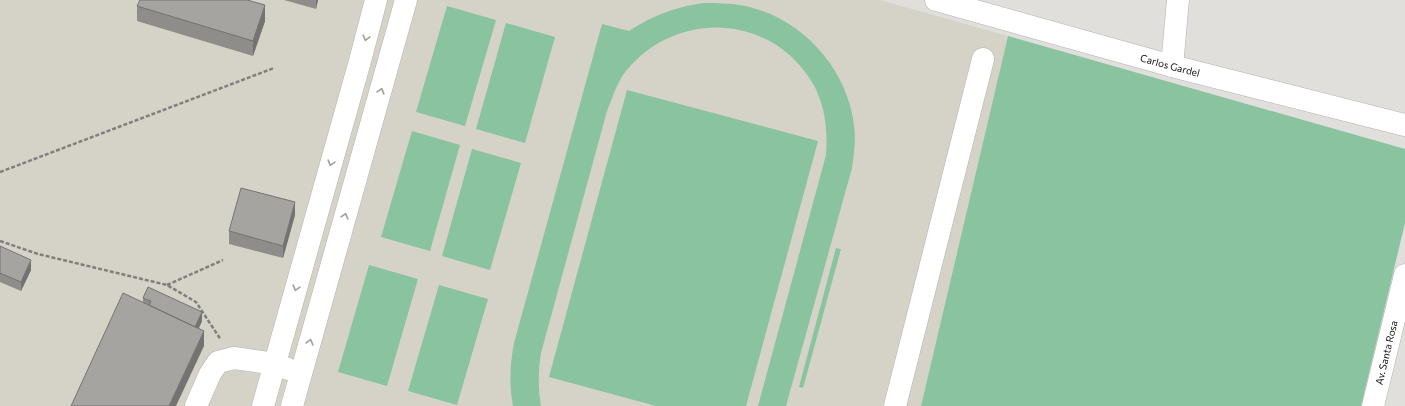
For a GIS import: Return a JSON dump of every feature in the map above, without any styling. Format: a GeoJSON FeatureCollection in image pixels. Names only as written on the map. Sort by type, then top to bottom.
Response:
{"type":"FeatureCollection","features":[{"type":"Feature","properties":{"kind":"street"},"geometry":{"type":"LineString","coordinates":[[263,406],[376,0]]}},
{"type":"Feature","properties":{"kind":"street"},"geometry":{"type":"LineString","coordinates":[[292,406],[406,0]]}},
{"type":"Feature","properties":{"kind":"street"},"geometry":{"type":"LineString","coordinates":[[1172,66],[1178,0]]}},
{"type":"Feature","properties":{"kind":"street","name":"Carlos Gardel"},"geometry":{"type":"LineString","coordinates":[[942,1],[1172,66],[1405,125]]}},
{"type":"Feature","properties":{"kind":"street"},"geometry":{"type":"LineString","coordinates":[[895,406],[983,59]]}},
{"type":"Feature","properties":{"kind":"street"},"geometry":{"type":"LineString","coordinates":[[360,61],[387,69]]}},
{"type":"Feature","properties":{"kind":"street","name":"Av. Santa Rosa"},"geometry":{"type":"LineString","coordinates":[[1373,406],[1395,356],[1405,275]]}},
{"type":"Feature","properties":{"kind":"street"},"geometry":{"type":"LineString","coordinates":[[196,406],[210,374],[218,362],[234,358],[275,364],[301,373]]}},
{"type":"Feature","properties":{"kind":"path"},"geometry":{"type":"LineString","coordinates":[[0,172],[274,68]]}},
{"type":"Feature","properties":{"kind":"path"},"geometry":{"type":"LineString","coordinates":[[0,241],[38,254],[167,285],[196,302],[234,358]]}},
{"type":"Feature","properties":{"kind":"path"},"geometry":{"type":"LineString","coordinates":[[167,285],[222,260]]}},
{"type":"Feature","properties":{"kind":"shaded area"},"geometry":{"type":"Polygon","coordinates":[[[0,0],[880,0],[1008,36],[921,406],[0,406],[0,0]]]}},
{"type":"Feature","properties":{"kind":"green space"},"geometry":{"type":"Polygon","coordinates":[[[703,3],[740,5],[766,12],[803,34],[831,65],[842,84],[850,104],[855,131],[852,168],[786,406],[758,406],[826,155],[825,117],[820,99],[812,82],[794,59],[771,42],[746,31],[719,28],[693,30],[667,39],[643,54],[623,75],[607,111],[541,353],[539,367],[539,393],[541,406],[513,406],[510,374],[514,343],[602,24],[629,31],[664,13],[682,7],[703,3]]]}},
{"type":"Feature","properties":{"kind":"green space"},"geometry":{"type":"Polygon","coordinates":[[[447,6],[496,20],[465,126],[416,112],[447,6]]]}},
{"type":"Feature","properties":{"kind":"green space"},"geometry":{"type":"Polygon","coordinates":[[[506,23],[555,37],[525,143],[476,129],[506,23]]]}},
{"type":"Feature","properties":{"kind":"green space"},"geometry":{"type":"Polygon","coordinates":[[[1008,36],[1405,149],[1405,223],[1361,406],[921,406],[1008,36]]]}},
{"type":"Feature","properties":{"kind":"green space"},"geometry":{"type":"Polygon","coordinates":[[[627,90],[818,141],[746,406],[656,406],[549,377],[627,90]]]}},
{"type":"Feature","properties":{"kind":"green space"},"geometry":{"type":"Polygon","coordinates":[[[412,131],[460,145],[430,251],[381,237],[412,131]]]}},
{"type":"Feature","properties":{"kind":"green space"},"geometry":{"type":"Polygon","coordinates":[[[472,149],[521,163],[490,270],[442,256],[472,149]]]}},
{"type":"Feature","properties":{"kind":"green space"},"geometry":{"type":"Polygon","coordinates":[[[836,248],[841,249],[803,388],[799,387],[836,248]]]}},
{"type":"Feature","properties":{"kind":"green space"},"geometry":{"type":"Polygon","coordinates":[[[369,265],[418,279],[387,386],[338,372],[369,265]]]}},
{"type":"Feature","properties":{"kind":"green space"},"geometry":{"type":"Polygon","coordinates":[[[439,285],[488,299],[457,405],[408,391],[439,285]]]}},
{"type":"Feature","properties":{"kind":"building"},"geometry":{"type":"Polygon","coordinates":[[[140,0],[247,0],[265,5],[253,41],[137,6],[140,0]]]}},
{"type":"Feature","properties":{"kind":"building"},"geometry":{"type":"Polygon","coordinates":[[[241,188],[295,202],[283,246],[229,231],[241,188]]]}},
{"type":"Feature","properties":{"kind":"building"},"geometry":{"type":"Polygon","coordinates":[[[0,246],[31,260],[21,282],[0,273],[0,246]]]}},
{"type":"Feature","properties":{"kind":"building"},"geometry":{"type":"Polygon","coordinates":[[[148,287],[202,312],[195,327],[149,305],[151,301],[143,298],[148,287]]]}},
{"type":"Feature","properties":{"kind":"building"},"geometry":{"type":"Polygon","coordinates":[[[123,293],[204,331],[169,406],[71,406],[123,293]]]}}]}
